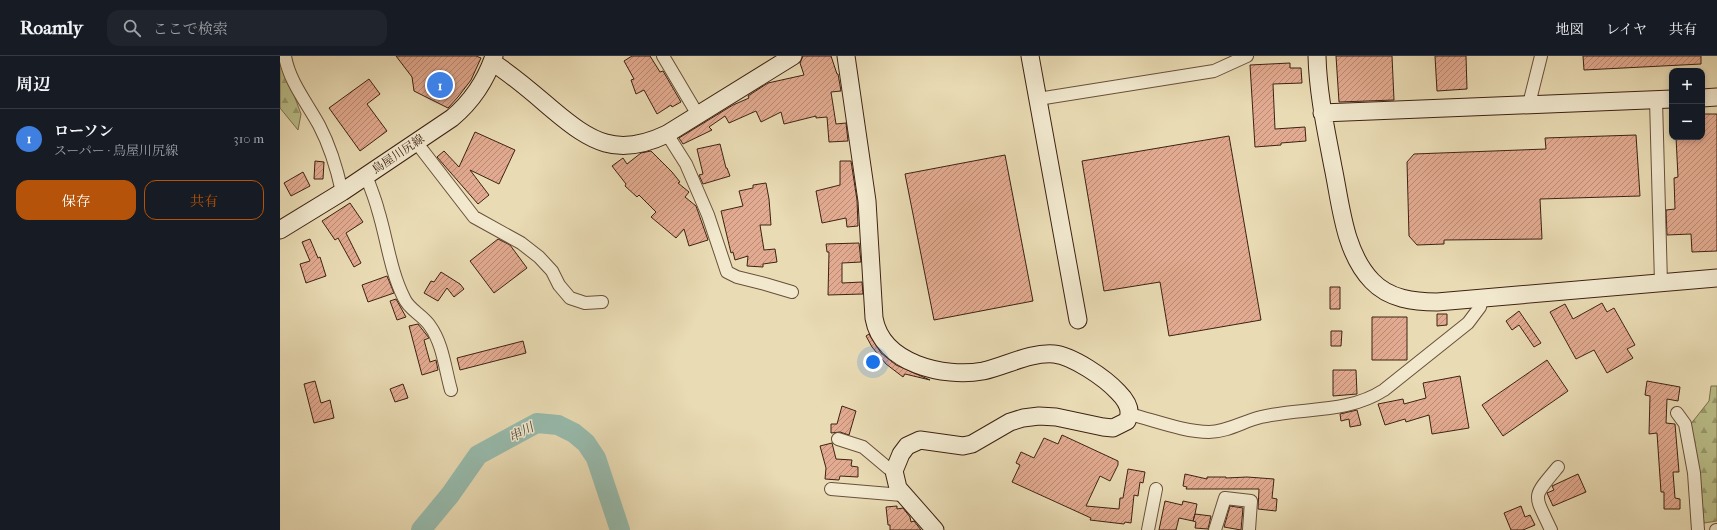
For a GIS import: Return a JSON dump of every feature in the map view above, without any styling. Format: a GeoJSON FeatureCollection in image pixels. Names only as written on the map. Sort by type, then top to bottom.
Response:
{"type":"FeatureCollection","features":[{"type":"Feature","properties":{"kind":"street"},"geometry":{"type":"LineString","coordinates":[[285,56],[287,65],[303,99],[319,125],[336,164],[342,192]]}},
{"type":"Feature","properties":{"kind":"street"},"geometry":{"type":"LineString","coordinates":[[663,56],[698,114]]}},
{"type":"Feature","properties":{"kind":"street"},"geometry":{"type":"LineString","coordinates":[[493,59],[576,129],[594,139],[610,144],[630,145],[649,142],[667,134],[793,56]]}},
{"type":"Feature","properties":{"kind":"street"},"geometry":{"type":"LineString","coordinates":[[846,56],[868,201],[874,318],[878,330],[886,343],[898,355],[937,370],[956,373],[983,371],[1041,355],[1058,355],[1105,379],[1124,397],[1128,404],[1129,414],[1127,421],[1113,428],[1056,417],[1039,416],[1023,418],[1010,422],[972,444],[963,446],[920,440],[907,446],[901,454],[894,471],[898,488],[902,495],[935,530]]}},
{"type":"Feature","properties":{"kind":"street"},"geometry":{"type":"LineString","coordinates":[[1030,56],[1078,320]]}},
{"type":"Feature","properties":{"kind":"street"},"geometry":{"type":"LineString","coordinates":[[1038,99],[1214,71],[1247,56]]}},
{"type":"Feature","properties":{"kind":"street"},"geometry":{"type":"LineString","coordinates":[[1316,56],[1322,113],[1349,240],[1362,269],[1372,282],[1393,295],[1413,301],[1437,302],[1717,278]]}},
{"type":"Feature","properties":{"kind":"street"},"geometry":{"type":"LineString","coordinates":[[1529,104],[1541,56]]}},
{"type":"Feature","properties":{"kind":"street","name":"鳥屋川尻線"},"geometry":{"type":"LineString","coordinates":[[280,230],[342,192],[452,118],[467,103],[477,89],[493,59]]}},
{"type":"Feature","properties":{"kind":"street"},"geometry":{"type":"LineString","coordinates":[[1705,98],[1717,97]]}},
{"type":"Feature","properties":{"kind":"street"},"geometry":{"type":"LineString","coordinates":[[1322,113],[1664,99],[1661,283]]}},
{"type":"Feature","properties":{"kind":"street"},"geometry":{"type":"LineString","coordinates":[[667,134],[686,164],[708,216],[728,272],[737,277],[792,292]]}},
{"type":"Feature","properties":{"kind":"street"},"geometry":{"type":"LineString","coordinates":[[416,142],[474,216],[521,243],[540,257],[552,270],[558,285],[570,298],[585,303],[602,302]]}},
{"type":"Feature","properties":{"kind":"street"},"geometry":{"type":"LineString","coordinates":[[366,175],[378,210],[390,261],[403,297],[407,305],[424,317],[434,332],[444,359],[451,390]]}},
{"type":"Feature","properties":{"kind":"street"},"geometry":{"type":"LineString","coordinates":[[1129,414],[1199,432],[1211,432],[1222,431],[1262,417],[1358,403],[1373,397],[1384,390],[1468,323],[1480,307],[1482,299]]}},
{"type":"Feature","properties":{"kind":"street"},"geometry":{"type":"LineString","coordinates":[[1677,413],[1685,424],[1694,473],[1698,530]]}},
{"type":"Feature","properties":{"kind":"street"},"geometry":{"type":"LineString","coordinates":[[838,439],[863,447],[888,468],[894,471]]}},
{"type":"Feature","properties":{"kind":"street"},"geometry":{"type":"LineString","coordinates":[[1551,530],[1537,499],[1538,493],[1558,467]]}},
{"type":"Feature","properties":{"kind":"street"},"geometry":{"type":"LineString","coordinates":[[831,489],[902,495]]}},
{"type":"Feature","properties":{"kind":"street"},"geometry":{"type":"LineString","coordinates":[[1148,530],[1156,489]]}},
{"type":"Feature","properties":{"kind":"street"},"geometry":{"type":"LineString","coordinates":[[1215,530],[1224,498],[1251,501],[1249,530]]}},
{"type":"Feature","properties":{"kind":"green space"},"geometry":{"type":"Polygon","coordinates":[[[280,57],[301,114],[298,130],[280,108],[280,57]]]}},
{"type":"Feature","properties":{"kind":"green space"},"geometry":{"type":"Polygon","coordinates":[[[1711,386],[1717,386],[1717,521],[1704,523],[1690,425],[1709,401],[1711,386]]]}},
{"type":"Feature","properties":{"kind":"building"},"geometry":{"type":"Polygon","coordinates":[[[396,56],[476,56],[481,58],[471,80],[448,108],[414,91],[412,77],[396,56]]]}},
{"type":"Feature","properties":{"kind":"building"},"geometry":{"type":"Polygon","coordinates":[[[632,56],[650,56],[660,72],[663,71],[681,102],[672,107],[671,105],[657,114],[644,90],[636,94],[631,80],[634,79],[624,61],[632,56]]]}},
{"type":"Feature","properties":{"kind":"building"},"geometry":{"type":"Polygon","coordinates":[[[803,56],[831,56],[838,74],[841,91],[831,92],[836,124],[846,123],[848,141],[829,142],[827,117],[816,118],[816,116],[784,124],[781,112],[761,122],[756,111],[729,123],[725,116],[709,127],[712,130],[683,144],[679,138],[733,105],[749,98],[748,96],[768,83],[804,75],[800,63],[803,56]]]}},
{"type":"Feature","properties":{"kind":"building"},"geometry":{"type":"Polygon","coordinates":[[[1336,56],[1392,56],[1394,100],[1339,102],[1336,56]]]}},
{"type":"Feature","properties":{"kind":"building"},"geometry":{"type":"Polygon","coordinates":[[[1435,56],[1466,56],[1467,89],[1437,91],[1435,56]]]}},
{"type":"Feature","properties":{"kind":"building"},"geometry":{"type":"Polygon","coordinates":[[[1583,56],[1701,56],[1701,64],[1584,70],[1583,56]]]}},
{"type":"Feature","properties":{"kind":"building"},"geometry":{"type":"Polygon","coordinates":[[[1290,63],[1290,68],[1301,68],[1302,83],[1273,84],[1275,129],[1305,127],[1306,141],[1255,147],[1250,65],[1290,63]]]}},
{"type":"Feature","properties":{"kind":"building"},"geometry":{"type":"Polygon","coordinates":[[[369,79],[380,94],[367,104],[387,131],[360,151],[329,108],[369,79]]]}},
{"type":"Feature","properties":{"kind":"building"},"geometry":{"type":"Polygon","coordinates":[[[1705,114],[1717,114],[1717,251],[1692,252],[1691,234],[1667,235],[1666,210],[1675,209],[1674,178],[1678,177],[1676,140],[1705,140],[1705,114]]]}},
{"type":"Feature","properties":{"kind":"building"},"geometry":{"type":"Polygon","coordinates":[[[475,132],[515,150],[499,184],[470,170],[489,195],[478,204],[437,157],[444,151],[459,167],[475,132]]]}},
{"type":"Feature","properties":{"kind":"building"},"geometry":{"type":"Polygon","coordinates":[[[1636,135],[1640,196],[1540,199],[1542,239],[1444,240],[1444,244],[1417,245],[1409,236],[1407,162],[1414,154],[1546,149],[1545,138],[1636,135]]]}},
{"type":"Feature","properties":{"kind":"building"},"geometry":{"type":"Polygon","coordinates":[[[1229,136],[1261,320],[1169,336],[1160,282],[1104,291],[1082,161],[1229,136]]]}},
{"type":"Feature","properties":{"kind":"building"},"geometry":{"type":"Polygon","coordinates":[[[720,144],[726,168],[730,176],[703,184],[699,175],[703,174],[697,149],[720,144]]]}},
{"type":"Feature","properties":{"kind":"building"},"geometry":{"type":"Polygon","coordinates":[[[651,151],[672,172],[680,182],[678,183],[689,192],[685,197],[696,206],[708,240],[689,246],[684,229],[676,238],[651,217],[656,212],[639,195],[637,197],[625,186],[626,184],[612,166],[623,158],[627,164],[641,153],[651,151]]]}},
{"type":"Feature","properties":{"kind":"building"},"geometry":{"type":"Polygon","coordinates":[[[1005,155],[1033,301],[934,320],[905,174],[1005,155]]]}},
{"type":"Feature","properties":{"kind":"building"},"geometry":{"type":"Polygon","coordinates":[[[315,161],[324,162],[323,179],[314,179],[315,161]]]}},
{"type":"Feature","properties":{"kind":"building"},"geometry":{"type":"Polygon","coordinates":[[[840,161],[851,161],[857,200],[858,226],[847,227],[846,218],[822,223],[816,191],[840,185],[840,161]]]}},
{"type":"Feature","properties":{"kind":"building"},"geometry":{"type":"Polygon","coordinates":[[[303,172],[310,186],[291,196],[284,183],[303,172]]]}},
{"type":"Feature","properties":{"kind":"building"},"geometry":{"type":"Polygon","coordinates":[[[766,183],[771,225],[760,225],[764,250],[775,249],[777,262],[763,264],[763,267],[747,266],[748,256],[735,260],[733,252],[731,253],[721,211],[743,206],[739,191],[753,188],[753,185],[766,183]]]}},
{"type":"Feature","properties":{"kind":"building"},"geometry":{"type":"Polygon","coordinates":[[[350,203],[363,222],[346,233],[361,263],[354,267],[338,238],[335,240],[322,221],[350,203]]]}},
{"type":"Feature","properties":{"kind":"building"},"geometry":{"type":"Polygon","coordinates":[[[310,239],[318,258],[320,257],[326,276],[306,283],[300,264],[310,261],[302,242],[310,239]]]}},
{"type":"Feature","properties":{"kind":"building"},"geometry":{"type":"Polygon","coordinates":[[[498,239],[510,245],[527,268],[494,293],[470,261],[498,239]]]}},
{"type":"Feature","properties":{"kind":"building"},"geometry":{"type":"Polygon","coordinates":[[[859,243],[861,262],[842,263],[842,283],[862,282],[863,294],[828,295],[829,252],[827,252],[826,244],[859,243]]]}},
{"type":"Feature","properties":{"kind":"building"},"geometry":{"type":"Polygon","coordinates":[[[441,272],[460,284],[464,289],[454,297],[447,288],[438,301],[424,293],[431,281],[434,282],[441,272]]]}},
{"type":"Feature","properties":{"kind":"building"},"geometry":{"type":"Polygon","coordinates":[[[387,276],[394,293],[368,302],[362,285],[387,276]]]}},
{"type":"Feature","properties":{"kind":"building"},"geometry":{"type":"Polygon","coordinates":[[[1330,287],[1340,287],[1340,309],[1330,309],[1330,287]]]}},
{"type":"Feature","properties":{"kind":"building"},"geometry":{"type":"Polygon","coordinates":[[[396,299],[406,317],[397,320],[390,301],[396,299]]]}},
{"type":"Feature","properties":{"kind":"building"},"geometry":{"type":"Polygon","coordinates":[[[1602,303],[1607,312],[1614,308],[1635,345],[1627,349],[1633,358],[1607,373],[1594,350],[1576,359],[1550,312],[1565,304],[1573,319],[1602,303]]]}},
{"type":"Feature","properties":{"kind":"building"},"geometry":{"type":"Polygon","coordinates":[[[1519,311],[1541,343],[1534,347],[1519,325],[1512,330],[1506,321],[1519,311]]]}},
{"type":"Feature","properties":{"kind":"building"},"geometry":{"type":"Polygon","coordinates":[[[1437,314],[1447,314],[1447,325],[1437,326],[1437,314]]]}},
{"type":"Feature","properties":{"kind":"building"},"geometry":{"type":"Polygon","coordinates":[[[1372,317],[1407,317],[1407,360],[1372,360],[1372,317]]]}},
{"type":"Feature","properties":{"kind":"building"},"geometry":{"type":"Polygon","coordinates":[[[418,324],[429,338],[424,340],[430,362],[436,360],[438,370],[422,375],[409,326],[418,324]]]}},
{"type":"Feature","properties":{"kind":"building"},"geometry":{"type":"Polygon","coordinates":[[[1331,331],[1342,331],[1341,346],[1331,346],[1331,331]]]}},
{"type":"Feature","properties":{"kind":"building"},"geometry":{"type":"Polygon","coordinates":[[[869,334],[881,353],[896,365],[930,380],[905,374],[903,377],[886,364],[872,347],[866,336],[869,334]]]}},
{"type":"Feature","properties":{"kind":"building"},"geometry":{"type":"Polygon","coordinates":[[[523,341],[526,353],[460,370],[457,358],[523,341]]]}},
{"type":"Feature","properties":{"kind":"building"},"geometry":{"type":"Polygon","coordinates":[[[1547,360],[1568,391],[1503,436],[1482,405],[1547,360]]]}},
{"type":"Feature","properties":{"kind":"building"},"geometry":{"type":"Polygon","coordinates":[[[1333,370],[1356,370],[1357,394],[1333,396],[1333,370]]]}},
{"type":"Feature","properties":{"kind":"building"},"geometry":{"type":"Polygon","coordinates":[[[1460,376],[1469,428],[1432,434],[1429,415],[1406,422],[1405,419],[1385,425],[1378,404],[1403,399],[1404,404],[1426,398],[1423,383],[1460,376]]]}},
{"type":"Feature","properties":{"kind":"building"},"geometry":{"type":"Polygon","coordinates":[[[315,381],[321,403],[330,400],[334,418],[314,423],[304,384],[315,381]]]}},
{"type":"Feature","properties":{"kind":"building"},"geometry":{"type":"Polygon","coordinates":[[[1647,381],[1680,387],[1678,401],[1667,399],[1666,423],[1675,424],[1679,472],[1673,472],[1675,498],[1680,499],[1680,509],[1664,509],[1664,492],[1661,492],[1657,433],[1649,434],[1650,396],[1645,395],[1647,381]]]}},
{"type":"Feature","properties":{"kind":"building"},"geometry":{"type":"Polygon","coordinates":[[[403,384],[408,398],[395,402],[390,389],[403,384]]]}},
{"type":"Feature","properties":{"kind":"building"},"geometry":{"type":"Polygon","coordinates":[[[842,406],[856,411],[849,435],[840,432],[831,433],[831,424],[837,424],[842,406]]]}},
{"type":"Feature","properties":{"kind":"building"},"geometry":{"type":"Polygon","coordinates":[[[1357,410],[1361,425],[1350,427],[1349,419],[1341,421],[1340,414],[1357,410]]]}},
{"type":"Feature","properties":{"kind":"building"},"geometry":{"type":"Polygon","coordinates":[[[1062,435],[1118,461],[1118,465],[1110,481],[1100,476],[1086,506],[1119,509],[1120,498],[1123,498],[1128,469],[1145,472],[1143,483],[1140,482],[1138,496],[1134,495],[1131,523],[1125,522],[1124,524],[1090,520],[1091,518],[1012,482],[1020,465],[1016,463],[1021,452],[1034,458],[1044,438],[1058,444],[1062,435]]]}},
{"type":"Feature","properties":{"kind":"building"},"geometry":{"type":"Polygon","coordinates":[[[832,443],[836,459],[852,460],[851,466],[858,467],[858,477],[840,476],[839,480],[825,479],[826,468],[820,446],[832,443]]]}},
{"type":"Feature","properties":{"kind":"building"},"geometry":{"type":"Polygon","coordinates":[[[1185,474],[1207,479],[1207,477],[1247,477],[1274,479],[1272,498],[1277,499],[1276,511],[1258,509],[1259,489],[1186,489],[1187,487],[1183,486],[1185,474]]]}},
{"type":"Feature","properties":{"kind":"building"},"geometry":{"type":"Polygon","coordinates":[[[1578,474],[1586,492],[1553,506],[1547,493],[1554,490],[1552,486],[1578,474]]]}},
{"type":"Feature","properties":{"kind":"building"},"geometry":{"type":"Polygon","coordinates":[[[1165,501],[1182,505],[1183,501],[1197,504],[1195,514],[1211,516],[1208,529],[1195,528],[1196,522],[1179,518],[1176,530],[1159,530],[1165,501]]]}},
{"type":"Feature","properties":{"kind":"building"},"geometry":{"type":"Polygon","coordinates":[[[897,506],[897,509],[903,508],[910,517],[911,522],[914,521],[921,530],[890,530],[886,507],[897,506]]]}},
{"type":"Feature","properties":{"kind":"building"},"geometry":{"type":"Polygon","coordinates":[[[1230,506],[1243,508],[1241,530],[1224,527],[1230,506]]]}},
{"type":"Feature","properties":{"kind":"building"},"geometry":{"type":"Polygon","coordinates":[[[1521,506],[1525,517],[1530,515],[1535,525],[1523,530],[1511,530],[1504,513],[1521,506]]]}},
{"type":"Feature","properties":{"kind":"waterway","name":"串川"},"geometry":{"type":"LineString","coordinates":[[421,530],[450,495],[478,455],[537,423],[558,425],[574,433],[586,443],[596,458],[620,530]]}},
{"type":"Feature","properties":{"kind":"place","name":"ローソン"},"geometry":{"type":"Point","coordinates":[440,85]}}]}
